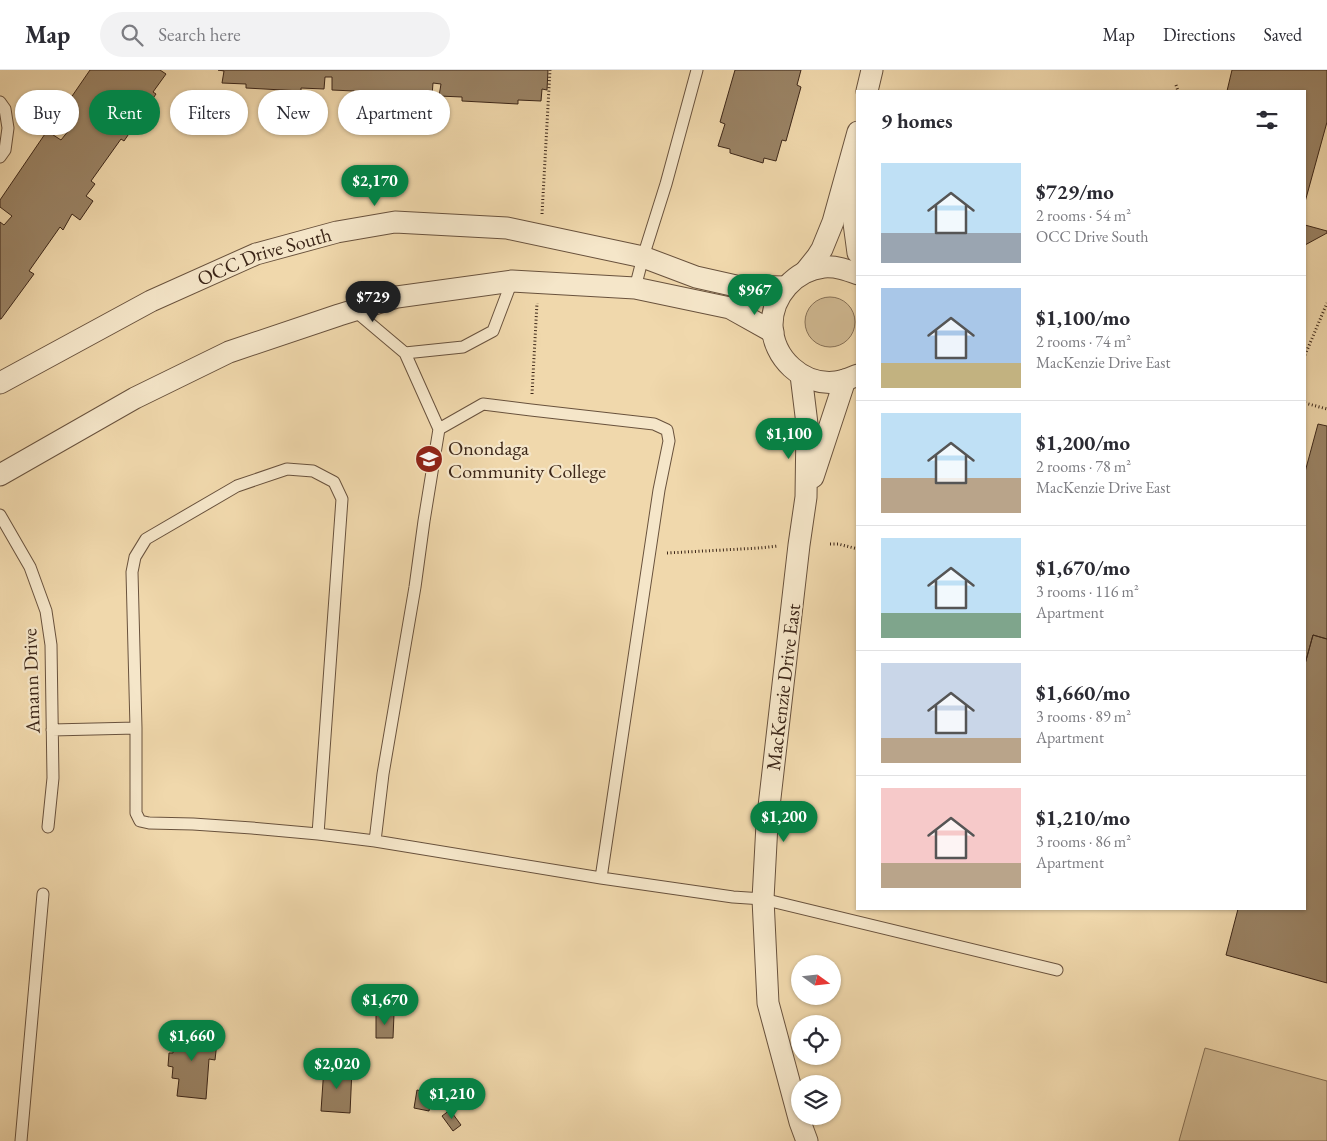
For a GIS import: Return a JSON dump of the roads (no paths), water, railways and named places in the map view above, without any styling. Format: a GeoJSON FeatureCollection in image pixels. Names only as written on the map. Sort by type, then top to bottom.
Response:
{"type":"FeatureCollection","features":[{"type":"Feature","properties":{"kind":"street"},"geometry":{"type":"LineString","coordinates":[[867,90],[872,70]]}},
{"type":"Feature","properties":{"kind":"street"},"geometry":{"type":"LineString","coordinates":[[851,378],[834,382],[822,382],[811,380],[801,375],[790,367],[782,357],[776,345],[772,323],[776,304],[786,288],[805,272],[818,257],[822,249],[833,222],[856,138]]}},
{"type":"Feature","properties":{"kind":"street"},"geometry":{"type":"LineString","coordinates":[[856,164],[854,223],[856,238]]}},
{"type":"Feature","properties":{"kind":"street","name":"OCC Drive South"},"geometry":{"type":"LineString","coordinates":[[0,383],[151,301],[256,254],[337,232],[395,222],[506,228],[643,257],[696,277],[736,286],[786,288]]}},
{"type":"Feature","properties":{"kind":"street"},"geometry":{"type":"LineString","coordinates":[[805,272],[824,267],[843,268],[856,273]]}},
{"type":"Feature","properties":{"kind":"street"},"geometry":{"type":"LineString","coordinates":[[0,475],[135,398],[229,352],[397,297],[512,281],[635,288],[730,308],[773,332]]}},
{"type":"Feature","properties":{"kind":"street","name":"MacKenzie Drive East"},"geometry":{"type":"LineString","coordinates":[[801,375],[807,424],[806,497],[767,824],[763,899],[768,1003],[800,1122],[807,1141]]}},
{"type":"Feature","properties":{"kind":"street","name":"MacKenzie Drive East"},"geometry":{"type":"LineString","coordinates":[[806,497],[851,378]]}},
{"type":"Feature","properties":{"kind":"lane"},"geometry":{"type":"LineString","coordinates":[[635,288],[697,70]]}},
{"type":"Feature","properties":{"kind":"lane"},"geometry":{"type":"LineString","coordinates":[[0,102],[5,109],[8,128],[5,150],[0,157]]}},
{"type":"Feature","properties":{"kind":"lane"},"geometry":{"type":"LineString","coordinates":[[405,353],[463,347],[493,331],[512,281]]}},
{"type":"Feature","properties":{"kind":"lane"},"geometry":{"type":"LineString","coordinates":[[354,310],[405,353],[439,429],[385,765],[375,841]]}},
{"type":"Feature","properties":{"kind":"lane"},"geometry":{"type":"LineString","coordinates":[[439,429],[483,404],[654,424],[667,430],[669,442],[649,554],[601,878]]}},
{"type":"Feature","properties":{"kind":"lane"},"geometry":{"type":"LineString","coordinates":[[318,834],[342,499],[334,482],[313,471],[287,469],[237,486],[146,539],[134,558],[132,572],[136,813],[140,822],[149,824],[193,824],[318,834],[375,841],[601,878],[733,897],[763,899],[1057,970]]}},
{"type":"Feature","properties":{"kind":"lane","name":"Amann Drive"},"geometry":{"type":"LineString","coordinates":[[0,515],[30,567],[46,611],[51,645],[53,778],[48,827]]}},
{"type":"Feature","properties":{"kind":"lane"},"geometry":{"type":"LineString","coordinates":[[52,730],[136,728]]}},
{"type":"Feature","properties":{"kind":"lane"},"geometry":{"type":"LineString","coordinates":[[21,1141],[43,894]]}},
{"type":"Feature","properties":{"kind":"place","name":"Onondaga Community College"},"geometry":{"type":"Point","coordinates":[429,459]}}]}
